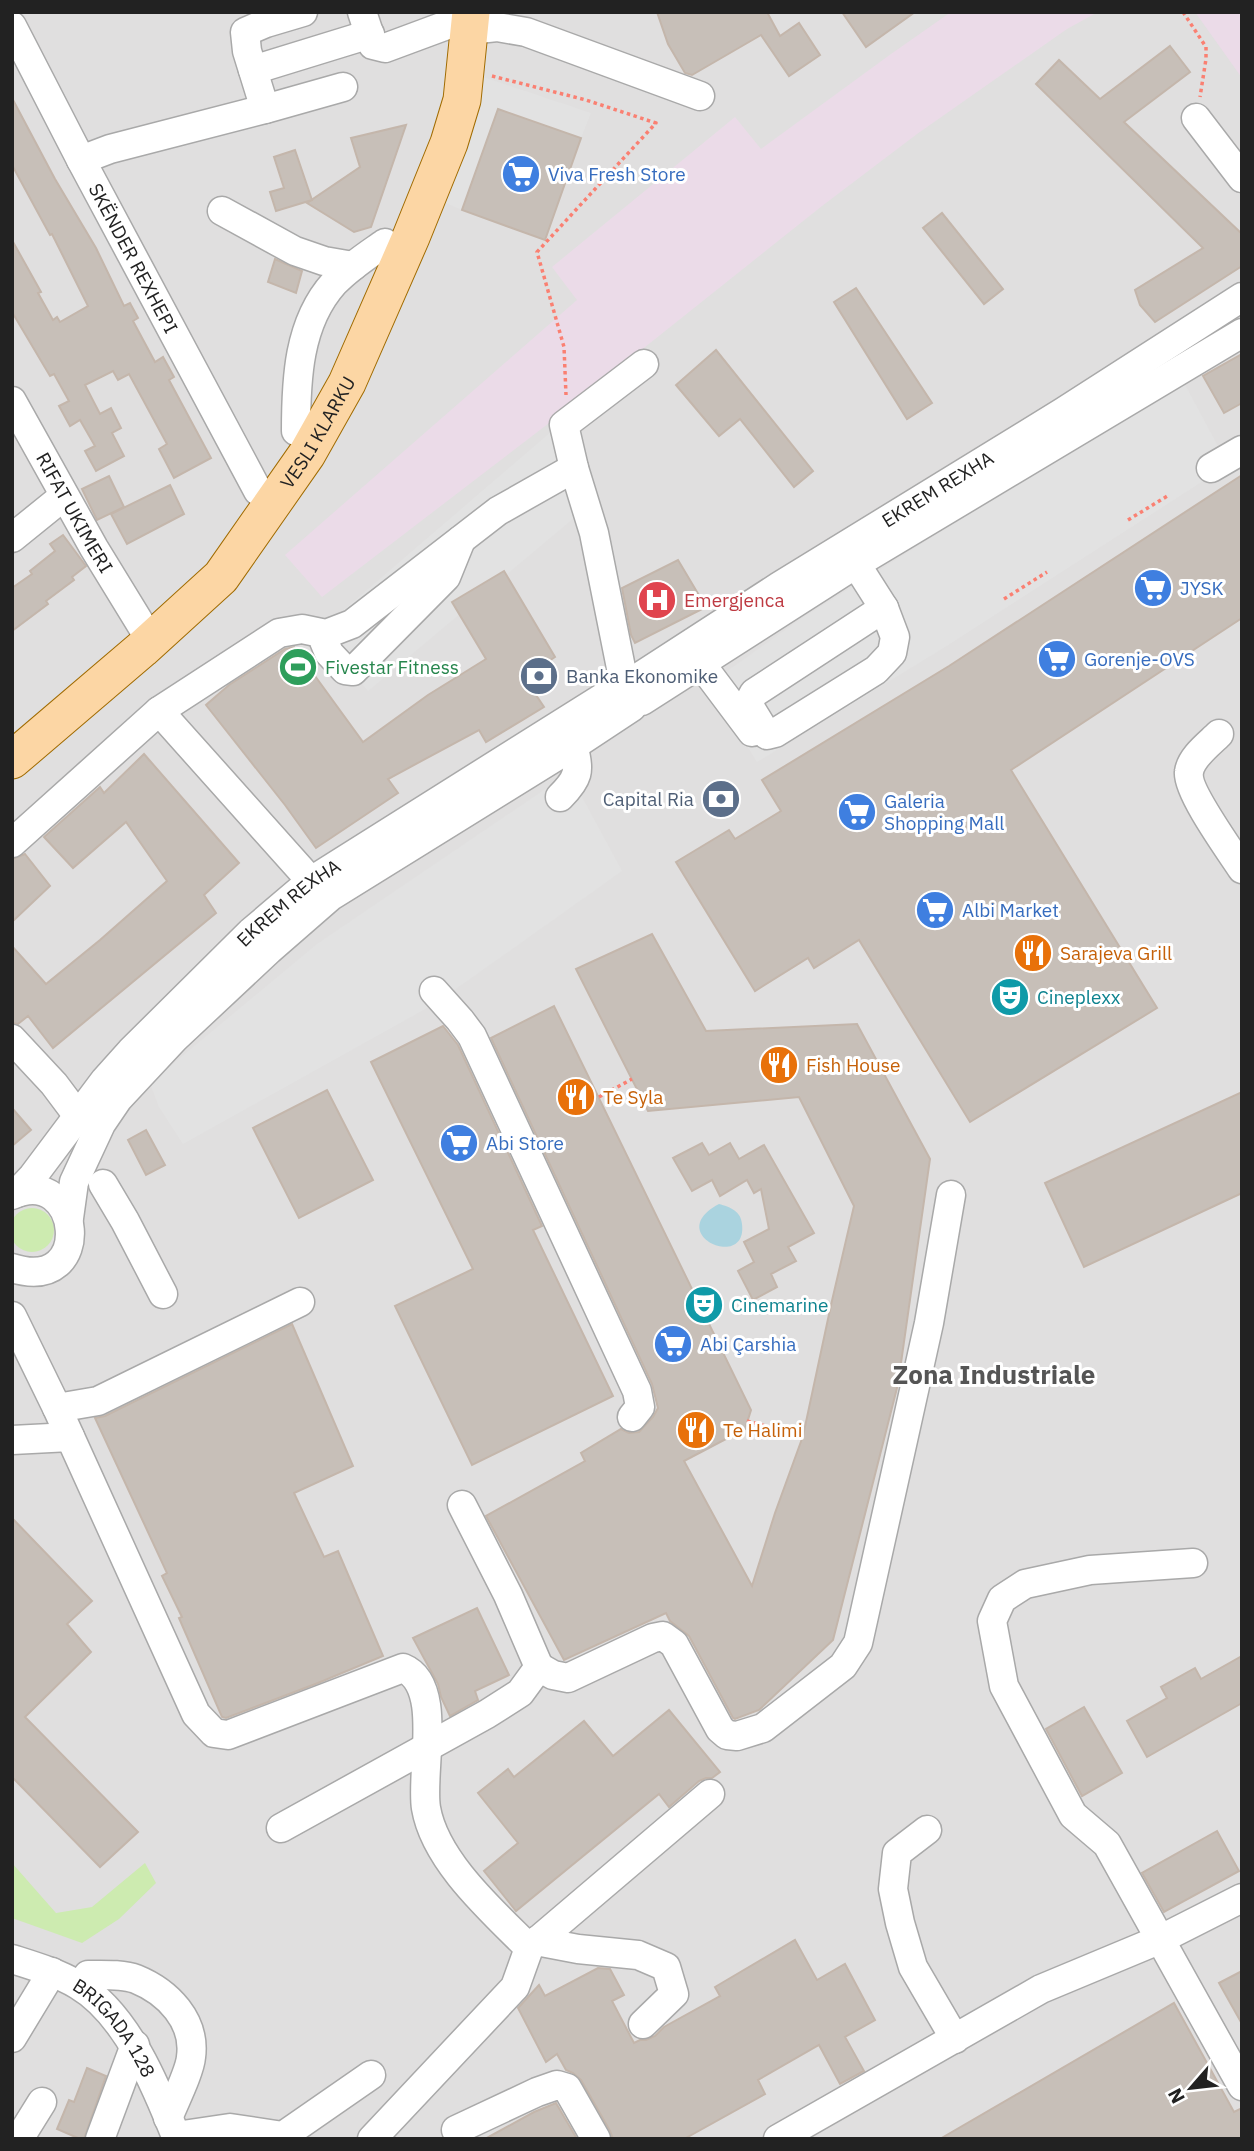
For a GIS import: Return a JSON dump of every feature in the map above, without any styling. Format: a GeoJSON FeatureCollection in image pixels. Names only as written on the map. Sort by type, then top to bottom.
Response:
{"type":"FeatureCollection","features":[{"type":"Feature","properties":{"kind":"main road","name":"VESLI KLARKU"},"geometry":{"type":"LineString","coordinates":[[12,733],[221,578],[307,454],[347,383],[449,143],[462,100],[466,69],[458,20]]}},
{"type":"Feature","properties":{"kind":"main road","name":"VESLI KLARKU"},"geometry":{"type":"LineString","coordinates":[[12,760],[145,633],[248,509],[296,431],[324,379],[428,142],[443,66],[458,20]]}},
{"type":"Feature","properties":{"kind":"street"},"geometry":{"type":"LineString","coordinates":[[265,109],[247,51],[245,32],[303,12]]}},
{"type":"Feature","properties":{"kind":"street"},"geometry":{"type":"LineString","coordinates":[[253,70],[366,23],[373,45],[385,48],[458,20],[497,27],[530,22],[700,96]]}},
{"type":"Feature","properties":{"kind":"street","name":"SKËNDER REXHEPI"},"geometry":{"type":"LineString","coordinates":[[12,26],[258,491]]}},
{"type":"Feature","properties":{"kind":"street"},"geometry":{"type":"LineString","coordinates":[[81,160],[110,149],[343,87]]}},
{"type":"Feature","properties":{"kind":"street"},"geometry":{"type":"LineString","coordinates":[[1196,118],[1242,178]]}},
{"type":"Feature","properties":{"kind":"street"},"geometry":{"type":"LineString","coordinates":[[222,211],[295,251],[324,261],[353,266]]}},
{"type":"Feature","properties":{"kind":"street"},"geometry":{"type":"LineString","coordinates":[[296,431],[296,388],[310,322],[323,296],[336,281],[385,243]]}},
{"type":"Feature","properties":{"kind":"street","name":"EKREM REXHA"},"geometry":{"type":"LineString","coordinates":[[15,1194],[33,1176],[122,1060],[251,932],[311,881],[630,692],[778,587],[1063,412],[1242,297]]}},
{"type":"Feature","properties":{"kind":"street","name":"EKREM REXHA"},"geometry":{"type":"LineString","coordinates":[[12,1268],[39,1272],[52,1267],[62,1258],[69,1246],[69,1218],[74,1182],[101,1124],[118,1098],[175,1038],[269,950],[331,897],[573,746],[630,692],[701,664],[856,564],[1242,333]]}},
{"type":"Feature","properties":{"kind":"street"},"geometry":{"type":"LineString","coordinates":[[630,692],[594,533],[564,425],[644,363]]}},
{"type":"Feature","properties":{"kind":"street","name":"RIFAT UKIMERI"},"geometry":{"type":"LineString","coordinates":[[12,401],[64,496],[145,633]]}},
{"type":"Feature","properties":{"kind":"street"},"geometry":{"type":"LineString","coordinates":[[1211,468],[1242,450]]}},
{"type":"Feature","properties":{"kind":"street"},"geometry":{"type":"LineString","coordinates":[[12,843],[159,711],[279,633],[302,629],[326,634],[352,624],[498,511],[574,468]]}},
{"type":"Feature","properties":{"kind":"street"},"geometry":{"type":"LineString","coordinates":[[12,538],[64,496]]}},
{"type":"Feature","properties":{"kind":"street"},"geometry":{"type":"LineString","coordinates":[[326,634],[324,641],[329,653],[345,670],[353,671],[446,578],[462,538]]}},
{"type":"Feature","properties":{"kind":"street"},"geometry":{"type":"LineString","coordinates":[[701,664],[753,734],[759,737],[775,733],[876,670],[892,653],[895,637],[884,608],[856,564]]}},
{"type":"Feature","properties":{"kind":"street"},"geometry":{"type":"LineString","coordinates":[[767,735],[748,704],[754,692],[884,608]]}},
{"type":"Feature","properties":{"kind":"street"},"geometry":{"type":"LineString","coordinates":[[159,711],[311,881]]}},
{"type":"Feature","properties":{"kind":"street"},"geometry":{"type":"LineString","coordinates":[[1219,734],[1194,759],[1188,778],[1197,799],[1242,869]]}},
{"type":"Feature","properties":{"kind":"street"},"geometry":{"type":"LineString","coordinates":[[560,797],[572,784],[577,772],[578,763],[573,746]]}},
{"type":"Feature","properties":{"kind":"street"},"geometry":{"type":"LineString","coordinates":[[434,991],[472,1036],[585,1278],[637,1391],[640,1407],[632,1418]]}},
{"type":"Feature","properties":{"kind":"street"},"geometry":{"type":"LineString","coordinates":[[12,1039],[54,1084],[78,1116]]}},
{"type":"Feature","properties":{"kind":"street"},"geometry":{"type":"LineString","coordinates":[[103,1184],[163,1294]]}},
{"type":"Feature","properties":{"kind":"street","name":"EKREM REXHA"},"geometry":{"type":"LineString","coordinates":[[15,1194],[30,1190],[43,1192],[63,1207],[69,1218]]}},
{"type":"Feature","properties":{"kind":"street"},"geometry":{"type":"LineString","coordinates":[[462,1505],[508,1595],[540,1667],[553,1675],[568,1678],[653,1638],[663,1636],[674,1644],[720,1729],[727,1735],[737,1736],[763,1728],[843,1665],[858,1643],[929,1323],[951,1195]]}},
{"type":"Feature","properties":{"kind":"street"},"geometry":{"type":"LineString","coordinates":[[57,1408],[98,1401],[300,1302]]}},
{"type":"Feature","properties":{"kind":"street"},"geometry":{"type":"LineString","coordinates":[[12,1316],[57,1408],[196,1714],[214,1733],[228,1735],[403,1668],[415,1676],[421,1685],[428,1708],[426,1807],[434,1838],[469,1888],[533,1945],[638,1955],[666,1967],[674,1994],[643,2024]]}},
{"type":"Feature","properties":{"kind":"street"},"geometry":{"type":"LineString","coordinates":[[12,1440],[70,1437]]}},
{"type":"Feature","properties":{"kind":"street"},"geometry":{"type":"LineString","coordinates":[[1193,1563],[1090,1570],[1026,1584],[1002,1598],[992,1621],[1004,1686],[1042,1760],[1073,1815],[1107,1844],[1242,2086]]}},
{"type":"Feature","properties":{"kind":"street"},"geometry":{"type":"LineString","coordinates":[[281,1828],[487,1714],[520,1693],[540,1667]]}},
{"type":"Feature","properties":{"kind":"street"},"geometry":{"type":"LineString","coordinates":[[372,2139],[515,1987],[533,1945],[710,1794]]}},
{"type":"Feature","properties":{"kind":"street"},"geometry":{"type":"LineString","coordinates":[[927,1830],[897,1853],[893,1889],[913,1967],[955,2039]]}},
{"type":"Feature","properties":{"kind":"street"},"geometry":{"type":"LineString","coordinates":[[778,2139],[1041,1989],[1161,1939],[1242,1898]]}},
{"type":"Feature","properties":{"kind":"street","name":"BRIGADA 128"},"geometry":{"type":"LineString","coordinates":[[12,1959],[52,1972],[78,1985],[100,2001],[135,2046],[174,2131]]}},
{"type":"Feature","properties":{"kind":"street"},"geometry":{"type":"LineString","coordinates":[[13,2034],[52,1972]]}},
{"type":"Feature","properties":{"kind":"street"},"geometry":{"type":"LineString","coordinates":[[88,1975],[134,1978],[160,1991],[177,2007],[188,2031],[191,2058],[174,2131],[230,2128],[283,2136],[371,2075]]}},
{"type":"Feature","properties":{"kind":"street"},"geometry":{"type":"LineString","coordinates":[[100,2139],[135,2046]]}},
{"type":"Feature","properties":{"kind":"street"},"geometry":{"type":"LineString","coordinates":[[456,2130],[557,2085],[567,2088],[596,2139]]}},
{"type":"Feature","properties":{"kind":"street"},"geometry":{"type":"LineString","coordinates":[[19,2139],[43,2102]]}},
{"type":"Feature","properties":{"kind":"path"},"geometry":{"type":"LineString","coordinates":[[1183,12],[1206,47],[1196,118]]}},
{"type":"Feature","properties":{"kind":"path"},"geometry":{"type":"LineString","coordinates":[[466,69],[586,100],[656,123],[537,252],[564,347],[564,425]]}},
{"type":"Feature","properties":{"kind":"path"},"geometry":{"type":"LineString","coordinates":[[1128,520],[1169,495]]}},
{"type":"Feature","properties":{"kind":"path"},"geometry":{"type":"LineString","coordinates":[[1004,599],[1047,572]]}},
{"type":"Feature","properties":{"kind":"path"},"geometry":{"type":"LineString","coordinates":[[598,1097],[632,1079]]}},
{"type":"Feature","properties":{"kind":"path"},"geometry":{"type":"LineString","coordinates":[[747,1422],[803,1436]]}},
{"type":"Feature","properties":{"kind":"shaded area"},"geometry":{"type":"Polygon","coordinates":[[[12,12],[1242,12],[1242,2139],[12,2139],[12,12]]]}},
{"type":"Feature","properties":{"kind":"shaded area"},"geometry":{"type":"Polygon","coordinates":[[[951,12],[1098,12],[1067,29],[917,134],[822,206],[566,410],[322,597],[285,555],[577,300],[552,267],[735,117],[761,149],[951,12]]]}},
{"type":"Feature","properties":{"kind":"shaded area"},"geometry":{"type":"Polygon","coordinates":[[[1195,12],[1242,12],[1242,78],[1195,12]]]}},
{"type":"Feature","properties":{"kind":"shaded area"},"geometry":{"type":"Polygon","coordinates":[[[483,77],[591,113],[581,138],[498,109],[462,210],[441,201],[483,77]]]}},
{"type":"Feature","properties":{"kind":"shaded area"},"geometry":{"type":"Polygon","coordinates":[[[1183,381],[1228,465],[945,647],[757,762],[709,684],[802,618],[1183,381]]]}},
{"type":"Feature","properties":{"kind":"shaded area"},"geometry":{"type":"Polygon","coordinates":[[[552,431],[581,512],[368,691],[318,632],[552,431]]]}},
{"type":"Feature","properties":{"kind":"shaded area"},"geometry":{"type":"Polygon","coordinates":[[[569,773],[622,871],[436,1003],[183,1144],[159,1107],[150,1083],[317,944],[569,773]]]}},
{"type":"Feature","properties":{"kind":"green space"},"geometry":{"type":"Polygon","coordinates":[[[32,1208],[41,1209],[48,1214],[53,1221],[53,1239],[48,1246],[41,1251],[32,1252],[23,1251],[16,1246],[11,1239],[10,1230],[11,1221],[16,1214],[23,1209],[32,1208]]]}},
{"type":"Feature","properties":{"kind":"green space"},"geometry":{"type":"Polygon","coordinates":[[[12,1863],[56,1913],[92,1907],[145,1863],[156,1883],[119,1919],[82,1943],[12,1918],[12,1863]]]}},
{"type":"Feature","properties":{"kind":"water"},"geometry":{"type":"Polygon","coordinates":[[[719,1204],[734,1210],[740,1216],[740,1238],[733,1245],[722,1247],[711,1243],[703,1236],[699,1227],[704,1215],[719,1204]]]}},
{"type":"Feature","properties":{"kind":"building"},"geometry":{"type":"Polygon","coordinates":[[[657,12],[767,12],[780,36],[799,23],[820,55],[789,76],[761,35],[692,75],[685,73],[668,44],[657,12]]]}},
{"type":"Feature","properties":{"kind":"building"},"geometry":{"type":"Polygon","coordinates":[[[842,12],[915,12],[866,47],[842,12]]]}},
{"type":"Feature","properties":{"kind":"building"},"geometry":{"type":"Polygon","coordinates":[[[1170,46],[1190,72],[1124,122],[1242,234],[1242,266],[1155,322],[1140,305],[1135,290],[1203,248],[1036,84],[1059,60],[1100,99],[1170,46]]]}},
{"type":"Feature","properties":{"kind":"building"},"geometry":{"type":"Polygon","coordinates":[[[12,98],[96,248],[124,306],[130,303],[138,318],[133,321],[155,362],[163,357],[174,377],[169,380],[211,458],[174,478],[159,449],[167,444],[129,374],[118,380],[113,371],[85,385],[100,414],[111,408],[121,428],[112,433],[124,456],[96,471],[85,451],[95,446],[80,420],[70,426],[59,406],[69,401],[54,374],[50,376],[12,312],[12,240],[53,320],[57,317],[60,322],[88,306],[52,234],[50,235],[12,165],[12,98]]]}},
{"type":"Feature","properties":{"kind":"building","name":"Viva Fresh Store"},"geometry":{"type":"Polygon","coordinates":[[[498,109],[581,138],[545,240],[462,210],[498,109]]]}},
{"type":"Feature","properties":{"kind":"building"},"geometry":{"type":"Polygon","coordinates":[[[406,125],[371,227],[354,232],[307,203],[360,167],[351,138],[406,125]]]}},
{"type":"Feature","properties":{"kind":"building"},"geometry":{"type":"Polygon","coordinates":[[[295,150],[312,200],[276,211],[270,192],[284,188],[274,157],[295,150]]]}},
{"type":"Feature","properties":{"kind":"building"},"geometry":{"type":"Polygon","coordinates":[[[942,213],[1003,289],[984,304],[923,228],[942,213]]]}},
{"type":"Feature","properties":{"kind":"building"},"geometry":{"type":"Polygon","coordinates":[[[275,259],[302,271],[296,293],[268,282],[275,259]]]}},
{"type":"Feature","properties":{"kind":"building"},"geometry":{"type":"Polygon","coordinates":[[[856,288],[932,403],[907,419],[834,302],[856,288]]]}},
{"type":"Feature","properties":{"kind":"building"},"geometry":{"type":"Polygon","coordinates":[[[716,350],[813,471],[794,487],[740,419],[719,436],[676,385],[716,350]]]}},
{"type":"Feature","properties":{"kind":"building"},"geometry":{"type":"Polygon","coordinates":[[[1242,354],[1242,403],[1224,413],[1203,376],[1242,354]]]}},
{"type":"Feature","properties":{"kind":"building"},"geometry":{"type":"Polygon","coordinates":[[[1242,475],[1242,618],[1011,770],[1157,1008],[970,1122],[859,940],[814,968],[808,958],[755,991],[676,862],[729,830],[735,839],[781,811],[762,780],[949,666],[1242,475]]]}},
{"type":"Feature","properties":{"kind":"building"},"geometry":{"type":"Polygon","coordinates":[[[109,476],[124,507],[97,520],[82,489],[109,476]]]}},
{"type":"Feature","properties":{"kind":"building"},"geometry":{"type":"Polygon","coordinates":[[[170,485],[184,514],[127,544],[111,514],[170,485]]]}},
{"type":"Feature","properties":{"kind":"building"},"geometry":{"type":"Polygon","coordinates":[[[63,535],[86,566],[72,577],[74,580],[46,601],[48,604],[12,631],[12,588],[32,574],[30,571],[55,551],[50,544],[63,535]]]}},
{"type":"Feature","properties":{"kind":"building"},"geometry":{"type":"Polygon","coordinates":[[[678,560],[706,607],[635,643],[622,588],[678,560]]]}},
{"type":"Feature","properties":{"kind":"building"},"geometry":{"type":"Polygon","coordinates":[[[504,571],[555,657],[540,667],[549,683],[534,692],[544,707],[486,742],[479,730],[388,779],[398,793],[316,848],[206,705],[229,685],[285,649],[294,647],[363,742],[428,695],[486,659],[452,602],[504,571]]]}},
{"type":"Feature","properties":{"kind":"building"},"geometry":{"type":"Polygon","coordinates":[[[144,754],[239,863],[204,895],[216,913],[53,1048],[28,1016],[18,1024],[12,1023],[12,946],[46,984],[167,881],[126,822],[73,868],[44,837],[100,787],[104,793],[144,754]]]}},
{"type":"Feature","properties":{"kind":"building"},"geometry":{"type":"Polygon","coordinates":[[[25,854],[50,886],[12,922],[12,859],[25,854]]]}},
{"type":"Feature","properties":{"kind":"building","name":"Abi Çarshia"},"geometry":{"type":"Polygon","coordinates":[[[652,934],[706,1031],[857,1024],[930,1159],[898,1384],[833,1640],[759,1710],[735,1719],[689,1636],[670,1621],[666,1613],[564,1660],[486,1516],[585,1461],[581,1453],[621,1429],[629,1433],[639,1432],[658,1408],[652,1384],[491,1038],[554,1006],[751,1410],[745,1429],[684,1461],[752,1586],[803,1436],[854,1206],[799,1097],[648,1111],[576,969],[652,934]]]}},
{"type":"Feature","properties":{"kind":"building"},"geometry":{"type":"Polygon","coordinates":[[[443,1026],[458,1045],[542,1226],[533,1230],[613,1396],[472,1465],[395,1306],[473,1269],[371,1062],[443,1026]]]}},
{"type":"Feature","properties":{"kind":"building"},"geometry":{"type":"Polygon","coordinates":[[[327,1090],[373,1180],[299,1218],[253,1128],[327,1090]]]}},
{"type":"Feature","properties":{"kind":"building"},"geometry":{"type":"Polygon","coordinates":[[[1242,1092],[1242,1193],[1084,1267],[1045,1183],[1242,1092]]]}},
{"type":"Feature","properties":{"kind":"building"},"geometry":{"type":"Polygon","coordinates":[[[12,1108],[31,1130],[12,1146],[12,1108]]]}},
{"type":"Feature","properties":{"kind":"building"},"geometry":{"type":"Polygon","coordinates":[[[146,1130],[165,1165],[146,1175],[128,1140],[146,1130]]]}},
{"type":"Feature","properties":{"kind":"building"},"geometry":{"type":"Polygon","coordinates":[[[702,1143],[709,1155],[730,1143],[739,1159],[764,1145],[814,1233],[788,1247],[796,1261],[771,1274],[777,1287],[753,1300],[738,1271],[754,1262],[744,1242],[769,1229],[761,1189],[754,1193],[747,1180],[720,1196],[712,1180],[692,1191],[673,1158],[702,1143]]]}},
{"type":"Feature","properties":{"kind":"building"},"geometry":{"type":"Polygon","coordinates":[[[292,1324],[353,1466],[294,1493],[324,1557],[338,1551],[383,1656],[226,1718],[222,1717],[179,1618],[182,1617],[162,1576],[167,1573],[95,1418],[105,1416],[292,1324]]]}},
{"type":"Feature","properties":{"kind":"building"},"geometry":{"type":"Polygon","coordinates":[[[12,1518],[92,1601],[67,1624],[91,1652],[25,1717],[138,1832],[100,1867],[12,1777],[12,1518]]]}},
{"type":"Feature","properties":{"kind":"building"},"geometry":{"type":"Polygon","coordinates":[[[477,1608],[509,1675],[475,1691],[478,1700],[450,1716],[438,1684],[413,1638],[477,1608]]]}},
{"type":"Feature","properties":{"kind":"building"},"geometry":{"type":"Polygon","coordinates":[[[1242,1656],[1242,1703],[1147,1757],[1127,1721],[1167,1698],[1161,1687],[1195,1668],[1201,1679],[1242,1656]]]}},
{"type":"Feature","properties":{"kind":"building"},"geometry":{"type":"Polygon","coordinates":[[[1084,1707],[1122,1773],[1082,1796],[1046,1729],[1084,1707]]]}},
{"type":"Feature","properties":{"kind":"building"},"geometry":{"type":"Polygon","coordinates":[[[669,1710],[720,1772],[712,1778],[699,1781],[669,1807],[659,1794],[516,1911],[484,1871],[518,1843],[478,1793],[508,1769],[514,1777],[584,1721],[613,1756],[669,1710]]]}},
{"type":"Feature","properties":{"kind":"building"},"geometry":{"type":"Polygon","coordinates":[[[1217,1831],[1239,1871],[1164,1912],[1142,1873],[1217,1831]]]}},
{"type":"Feature","properties":{"kind":"building"},"geometry":{"type":"Polygon","coordinates":[[[795,1940],[817,1980],[845,1964],[875,2020],[845,2037],[864,2071],[840,2084],[819,2045],[758,2080],[765,2094],[684,2139],[613,2139],[581,2080],[566,2070],[557,2054],[546,2062],[518,2008],[539,1985],[545,1996],[598,1968],[610,1969],[624,1995],[612,2001],[634,2043],[655,2036],[664,2027],[720,1996],[715,1987],[795,1940]]]}},
{"type":"Feature","properties":{"kind":"building"},"geometry":{"type":"Polygon","coordinates":[[[1242,1971],[1242,2024],[1219,1983],[1242,1971]]]}},
{"type":"Feature","properties":{"kind":"building"},"geometry":{"type":"Polygon","coordinates":[[[1174,2003],[1234,2112],[1242,2108],[1242,2139],[940,2139],[1174,2003]]]}},
{"type":"Feature","properties":{"kind":"building"},"geometry":{"type":"Polygon","coordinates":[[[87,2068],[106,2076],[84,2139],[80,2139],[57,2129],[69,2100],[74,2102],[87,2068]]]}},
{"type":"Feature","properties":{"kind":"building"},"geometry":{"type":"Polygon","coordinates":[[[556,2103],[577,2139],[485,2139],[534,2112],[556,2103]]]}},
{"type":"Feature","properties":{"kind":"place","name":"Viva Fresh Store"},"geometry":{"type":"Point","coordinates":[521,174]}},
{"type":"Feature","properties":{"kind":"place","name":"JYSK"},"geometry":{"type":"Point","coordinates":[1153,588]}},
{"type":"Feature","properties":{"kind":"place","name":"Emergjenca"},"geometry":{"type":"Point","coordinates":[657,600]}},
{"type":"Feature","properties":{"kind":"place","name":"Gorenje-OVS"},"geometry":{"type":"Point","coordinates":[1057,659]}},
{"type":"Feature","properties":{"kind":"place","name":"Fivestar Fitness"},"geometry":{"type":"Point","coordinates":[298,667]}},
{"type":"Feature","properties":{"kind":"place","name":"Banka Ekonomike"},"geometry":{"type":"Point","coordinates":[539,676]}},
{"type":"Feature","properties":{"kind":"place","name":"Capital Ria"},"geometry":{"type":"Point","coordinates":[721,799]}},
{"type":"Feature","properties":{"kind":"place","name":"Galeria Shopping Mall"},"geometry":{"type":"Point","coordinates":[857,812]}},
{"type":"Feature","properties":{"kind":"place","name":"Albi Market"},"geometry":{"type":"Point","coordinates":[935,910]}},
{"type":"Feature","properties":{"kind":"place","name":"Sarajeva Grill"},"geometry":{"type":"Point","coordinates":[1033,953]}},
{"type":"Feature","properties":{"kind":"place","name":"Cineplexx"},"geometry":{"type":"Point","coordinates":[1010,997]}},
{"type":"Feature","properties":{"kind":"place","name":"Fish House"},"geometry":{"type":"Point","coordinates":[779,1065]}},
{"type":"Feature","properties":{"kind":"place","name":"Te Syla"},"geometry":{"type":"Point","coordinates":[576,1097]}},
{"type":"Feature","properties":{"kind":"place","name":"Abi Store"},"geometry":{"type":"Point","coordinates":[459,1143]}},
{"type":"Feature","properties":{"kind":"place","name":"Cinemarine"},"geometry":{"type":"Point","coordinates":[704,1305]}},
{"type":"Feature","properties":{"kind":"place","name":"Abi Çarshia"},"geometry":{"type":"Point","coordinates":[673,1344]}},
{"type":"Feature","properties":{"kind":"place","name":"Te Halimi"},"geometry":{"type":"Point","coordinates":[696,1430]}},
{"type":"Feature","properties":{"kind":"district","name":"Zona Industriale"},"geometry":{"type":"Point","coordinates":[994,1375]}}]}
